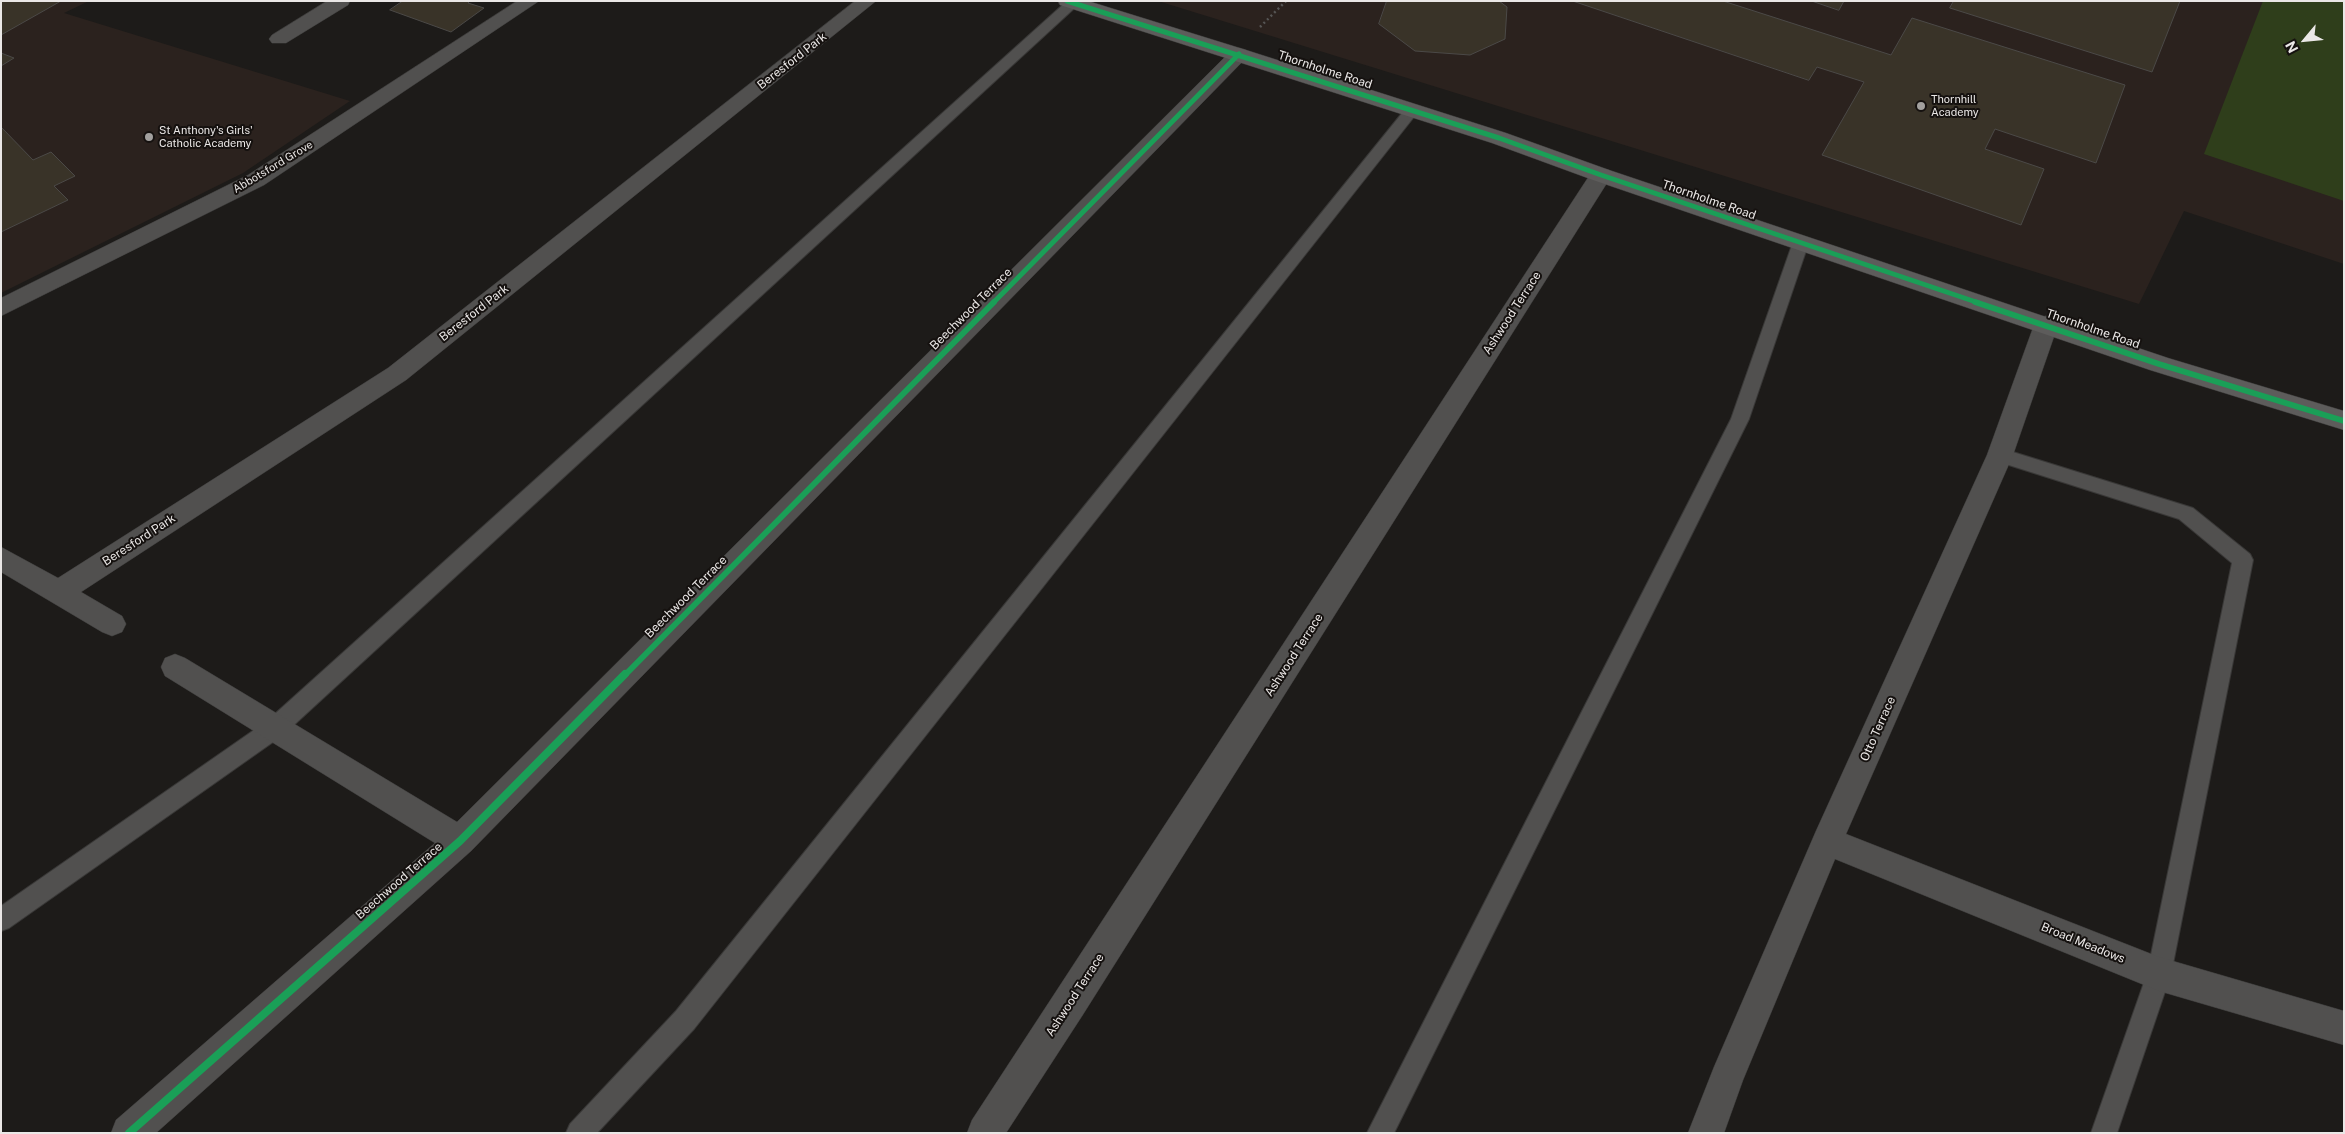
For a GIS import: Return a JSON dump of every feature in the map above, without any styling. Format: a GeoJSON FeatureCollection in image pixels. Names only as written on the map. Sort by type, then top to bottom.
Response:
{"type":"FeatureCollection","features":[{"type":"Feature","properties":{"kind":"street"},"geometry":{"type":"LineString","coordinates":[[279,39],[341,1]]}},
{"type":"Feature","properties":{"kind":"street","name":"Abbotsford Grove"},"geometry":{"type":"LineString","coordinates":[[1,308],[256,180],[530,1]]}},
{"type":"Feature","properties":{"kind":"street","name":"Beresford Park"},"geometry":{"type":"LineString","coordinates":[[58,592],[397,374],[867,1]]}},
{"type":"Feature","properties":{"kind":"street","name":"Thornholme Road"},"geometry":{"type":"LineString","coordinates":[[1070,2],[1412,110],[2159,364],[2344,422]]}},
{"type":"Feature","properties":{"kind":"street","name":"Beechwood Terrace"},"geometry":{"type":"LineString","coordinates":[[129,1133],[460,842],[1239,54]]}},
{"type":"Feature","properties":{"kind":"street","name":"Ashwood Terrace"},"geometry":{"type":"LineString","coordinates":[[985,1133],[1070,1004],[1601,175]]}},
{"type":"Feature","properties":{"kind":"street","name":"Otto Terrace"},"geometry":{"type":"LineString","coordinates":[[1706,1133],[1726,1079],[1828,841],[2000,455],[2046,325]]}},
{"type":"Feature","properties":{"kind":"street"},"geometry":{"type":"LineString","coordinates":[[1,558],[112,624]]}},
{"type":"Feature","properties":{"kind":"street"},"geometry":{"type":"LineString","coordinates":[[175,667],[460,842]]}},
{"type":"Feature","properties":{"kind":"street","name":"Broad Meadows"},"geometry":{"type":"LineString","coordinates":[[1828,841],[2159,974],[2344,1028]]}},
{"type":"Feature","properties":{"kind":"lane"},"geometry":{"type":"LineString","coordinates":[[1,920],[275,728],[1070,2]]}},
{"type":"Feature","properties":{"kind":"lane"},"geometry":{"type":"LineString","coordinates":[[579,1133],[685,1020],[1412,110]]}},
{"type":"Feature","properties":{"kind":"lane"},"geometry":{"type":"LineString","coordinates":[[1380,1133],[1740,419],[1801,242]]}},
{"type":"Feature","properties":{"kind":"lane"},"geometry":{"type":"LineString","coordinates":[[2000,455],[2186,514],[2243,560],[2159,974],[2104,1133]]}},
{"type":"Feature","properties":{"kind":"path"},"geometry":{"type":"LineString","coordinates":[[1263,24],[1286,1]]}},
{"type":"Feature","properties":{"kind":"shaded area","name":"St Anthony's Girls' Catholic Academy"},"geometry":{"type":"Polygon","coordinates":[[[1,1],[89,1],[64,13],[350,101],[243,173],[1,293],[1,1]]]}},
{"type":"Feature","properties":{"kind":"shaded area","name":"Thornhill Academy"},"geometry":{"type":"Polygon","coordinates":[[[1158,1],[2344,1],[2344,264],[2184,211],[2139,304],[1158,1]]]}},
{"type":"Feature","properties":{"kind":"green space"},"geometry":{"type":"Polygon","coordinates":[[[2263,1],[2344,1],[2344,201],[2204,154],[2263,1]]]}},
{"type":"Feature","properties":{"kind":"building"},"geometry":{"type":"Polygon","coordinates":[[[1,1],[61,1],[1,35],[1,1]]]}},
{"type":"Feature","properties":{"kind":"building"},"geometry":{"type":"Polygon","coordinates":[[[403,1],[470,1],[468,3],[484,8],[451,32],[390,10],[403,1]]]}},
{"type":"Feature","properties":{"kind":"building"},"geometry":{"type":"Polygon","coordinates":[[[1387,1],[1499,1],[1507,7],[1505,39],[1470,55],[1415,51],[1379,24],[1387,1]]]}},
{"type":"Feature","properties":{"kind":"building"},"geometry":{"type":"Polygon","coordinates":[[[1573,1],[1723,1],[1891,55],[1912,18],[2125,85],[2096,163],[1995,129],[1985,149],[2044,169],[2021,225],[1822,155],[1864,82],[1817,67],[1809,80],[1573,1]]]}},
{"type":"Feature","properties":{"kind":"building"},"geometry":{"type":"Polygon","coordinates":[[[1812,1],[1844,1],[1839,10],[1812,1]]]}},
{"type":"Feature","properties":{"kind":"building"},"geometry":{"type":"Polygon","coordinates":[[[1954,1],[2180,1],[2152,72],[1950,8],[1954,1]]]}},
{"type":"Feature","properties":{"kind":"building"},"geometry":{"type":"Polygon","coordinates":[[[1,53],[14,58],[1,66],[1,53]]]}},
{"type":"Feature","properties":{"kind":"building"},"geometry":{"type":"Polygon","coordinates":[[[1,127],[33,160],[51,152],[75,176],[54,186],[68,200],[1,232],[1,127]]]}},
{"type":"Feature","properties":{"kind":"cycle path"},"geometry":{"type":"LineString","coordinates":[[1067,1],[1499,138],[1601,175],[2159,364],[2344,421]]}},
{"type":"Feature","properties":{"kind":"cycle path"},"geometry":{"type":"LineString","coordinates":[[129,1133],[460,841],[1239,54]]}},
{"type":"Feature","properties":{"kind":"place","name":"Thornhill Academy"},"geometry":{"type":"Point","coordinates":[1921,106]}},
{"type":"Feature","properties":{"kind":"place","name":"St Anthony's Girls' Catholic Academy"},"geometry":{"type":"Point","coordinates":[149,137]}}]}
